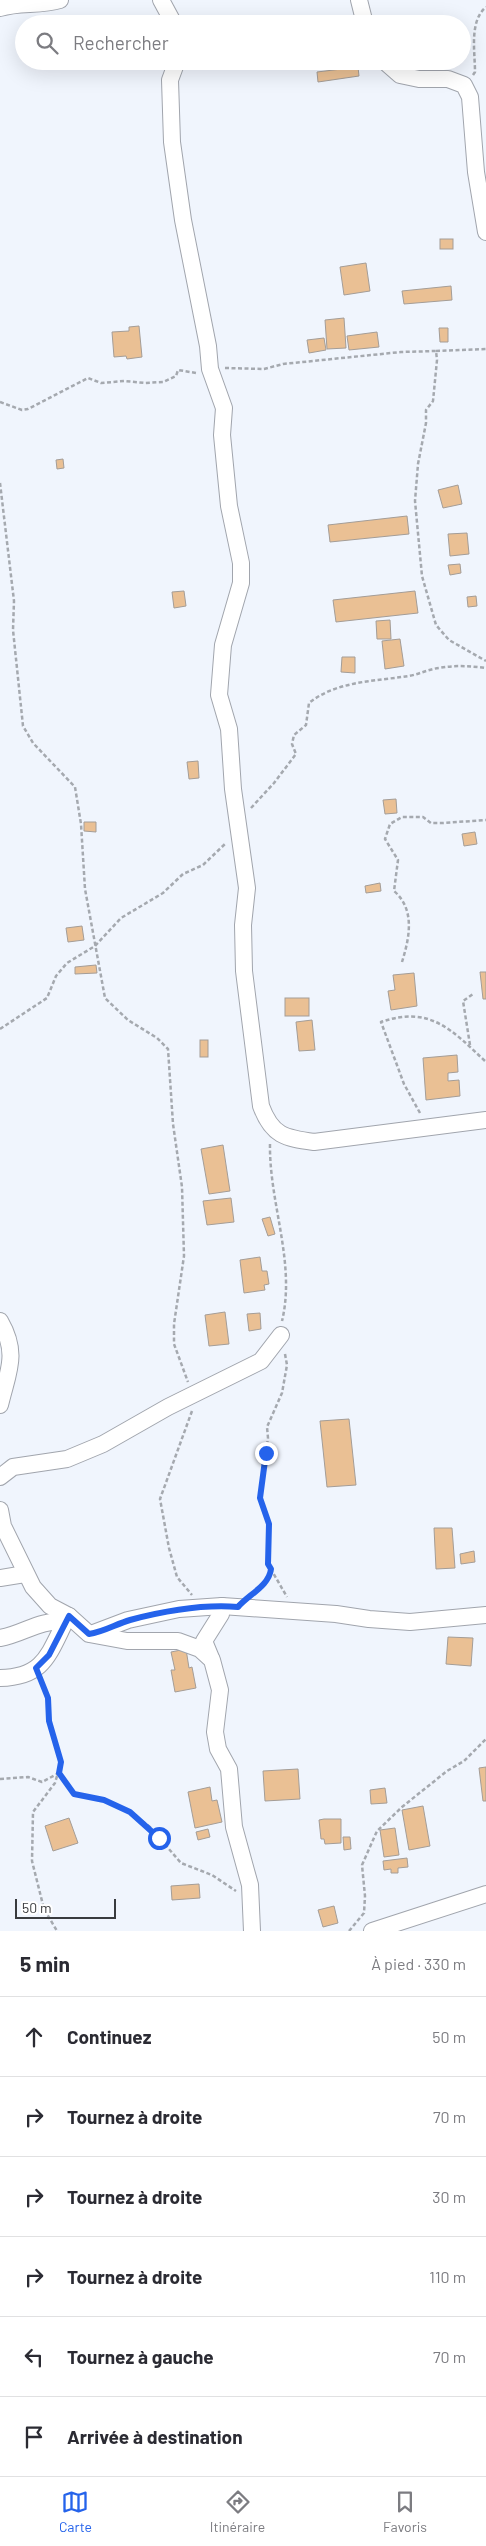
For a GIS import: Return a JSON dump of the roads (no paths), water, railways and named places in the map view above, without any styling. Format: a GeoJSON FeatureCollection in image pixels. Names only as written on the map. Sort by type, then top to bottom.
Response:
{"type":"FeatureCollection","features":[{"type":"Feature","properties":{"kind":"street"},"geometry":{"type":"LineString","coordinates":[[0,8],[9,5],[46,4],[60,0]]}},
{"type":"Feature","properties":{"kind":"street"},"geometry":{"type":"LineString","coordinates":[[161,0],[169,15]]}},
{"type":"Feature","properties":{"kind":"street"},"geometry":{"type":"LineString","coordinates":[[359,0],[363,15]]}},
{"type":"Feature","properties":{"kind":"street"},"geometry":{"type":"LineString","coordinates":[[173,70],[170,80],[172,142],[183,220],[208,346],[210,369],[224,408],[222,435],[229,506],[241,563],[242,583],[223,645],[219,694],[229,730],[233,789],[247,888],[244,925],[244,971],[250,1009],[256,1080],[261,1106],[272,1128],[294,1139],[314,1142],[486,1120]]}},
{"type":"Feature","properties":{"kind":"street"},"geometry":{"type":"LineString","coordinates":[[394,70],[400,75],[419,79],[448,79],[464,86],[470,97],[476,172],[486,232]]}},
{"type":"Feature","properties":{"kind":"street"},"geometry":{"type":"LineString","coordinates":[[0,1321],[9,1337],[12,1353],[11,1367],[0,1405]]}},
{"type":"Feature","properties":{"kind":"street"},"geometry":{"type":"LineString","coordinates":[[0,1477],[13,1467],[67,1459],[103,1444],[261,1361],[281,1335]]}},
{"type":"Feature","properties":{"kind":"street"},"geometry":{"type":"LineString","coordinates":[[0,1510],[4,1526],[25,1574],[50,1606],[67,1619],[89,1634],[127,1642],[178,1641],[200,1649],[212,1660]]}},
{"type":"Feature","properties":{"kind":"street"},"geometry":{"type":"LineString","coordinates":[[0,1578],[25,1574]]}},
{"type":"Feature","properties":{"kind":"street"},"geometry":{"type":"LineString","coordinates":[[89,1634],[100,1632],[128,1620],[179,1609],[230,1606],[410,1622],[486,1615]]}},
{"type":"Feature","properties":{"kind":"street"},"geometry":{"type":"LineString","coordinates":[[230,1606],[221,1614],[204,1641],[218,1674],[220,1690],[215,1732],[218,1749],[229,1768],[234,1827],[250,1885],[252,1931]]}},
{"type":"Feature","properties":{"kind":"street"},"geometry":{"type":"LineString","coordinates":[[0,1638],[13,1636],[33,1625],[67,1619]]}},
{"type":"Feature","properties":{"kind":"street"},"geometry":{"type":"LineString","coordinates":[[0,1678],[25,1676],[36,1668],[49,1655],[67,1619]]}},
{"type":"Feature","properties":{"kind":"street"},"geometry":{"type":"LineString","coordinates":[[372,1931],[486,1894]]}}]}
